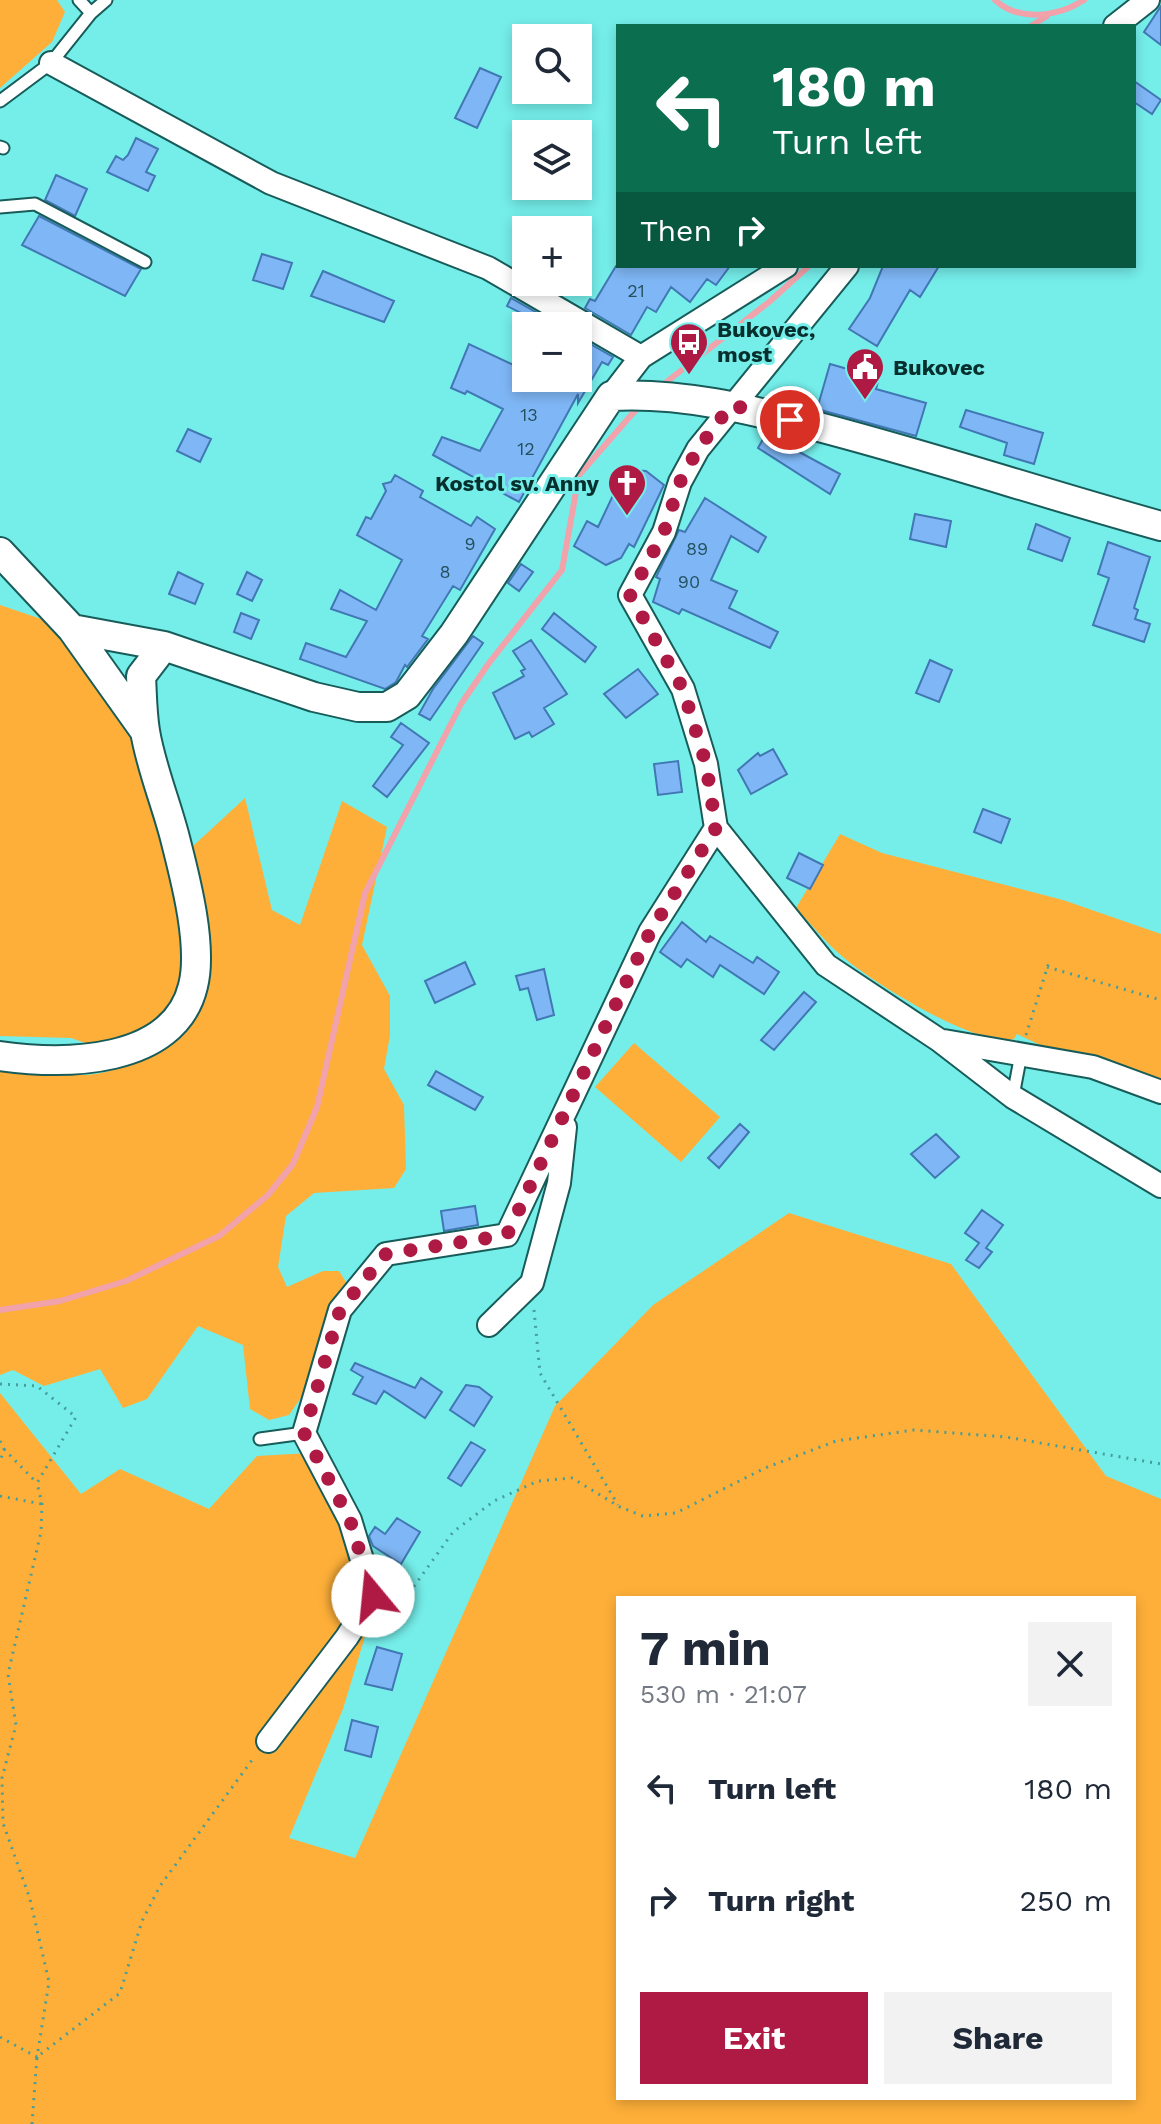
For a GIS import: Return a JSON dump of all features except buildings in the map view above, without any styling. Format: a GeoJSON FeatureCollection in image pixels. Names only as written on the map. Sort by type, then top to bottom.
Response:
{"type":"FeatureCollection","features":[{"type":"Feature","properties":{"kind":"street"},"geometry":{"type":"LineString","coordinates":[[1118,24],[1148,0]]}},
{"type":"Feature","properties":{"kind":"street"},"geometry":{"type":"LineString","coordinates":[[51,63],[271,183],[488,268],[641,357]]}},
{"type":"Feature","properties":{"kind":"street"},"geometry":{"type":"LineString","coordinates":[[72,629],[164,646],[314,697],[358,707],[387,707],[407,695],[454,634],[622,395],[641,357],[783,268]]}},
{"type":"Feature","properties":{"kind":"street"},"geometry":{"type":"LineString","coordinates":[[845,268],[698,449],[680,482],[664,532],[630,595],[683,689],[706,764],[716,828],[826,965],[939,1040],[1013,1097],[1161,1186]]}},
{"type":"Feature","properties":{"kind":"street"},"geometry":{"type":"LineString","coordinates":[[622,395],[670,396],[731,405],[878,442],[1161,526]]}},
{"type":"Feature","properties":{"kind":"street"},"geometry":{"type":"LineString","coordinates":[[0,552],[72,629],[145,731]]}},
{"type":"Feature","properties":{"kind":"street"},"geometry":{"type":"LineString","coordinates":[[0,1056],[87,1058],[127,1052],[154,1040],[181,1013],[193,987],[196,954],[180,860],[145,731],[141,676],[164,646]]}},
{"type":"Feature","properties":{"kind":"street"},"geometry":{"type":"LineString","coordinates":[[268,1741],[347,1637],[373,1596],[350,1520],[304,1433],[340,1310],[386,1254],[507,1235],[650,932],[716,828]]}},
{"type":"Feature","properties":{"kind":"street"},"geometry":{"type":"LineString","coordinates":[[939,1040],[1093,1067],[1161,1092]]}},
{"type":"Feature","properties":{"kind":"street"},"geometry":{"type":"LineString","coordinates":[[489,1325],[532,1283],[559,1183],[566,1114]]}},
{"type":"Feature","properties":{"kind":"lane"},"geometry":{"type":"LineString","coordinates":[[79,0],[91,13]]}},
{"type":"Feature","properties":{"kind":"lane"},"geometry":{"type":"LineString","coordinates":[[0,101],[51,63],[91,13],[106,0]]}},
{"type":"Feature","properties":{"kind":"lane"},"geometry":{"type":"LineString","coordinates":[[0,207],[35,204],[145,262]]}},
{"type":"Feature","properties":{"kind":"lane"},"geometry":{"type":"LineString","coordinates":[[1013,1097],[1021,1054]]}},
{"type":"Feature","properties":{"kind":"lane"},"geometry":{"type":"LineString","coordinates":[[260,1439],[304,1433]]}},
{"type":"Feature","properties":{"kind":"path"},"geometry":{"type":"LineString","coordinates":[[1021,1054],[1050,959]]}},
{"type":"Feature","properties":{"kind":"path"},"geometry":{"type":"LineString","coordinates":[[1047,967],[1161,1000]]}},
{"type":"Feature","properties":{"kind":"path"},"geometry":{"type":"LineString","coordinates":[[532,1283],[540,1373],[620,1507]]}},
{"type":"Feature","properties":{"kind":"path"},"geometry":{"type":"LineString","coordinates":[[0,1384],[37,1386],[76,1417],[37,1483]]}},
{"type":"Feature","properties":{"kind":"path"},"geometry":{"type":"LineString","coordinates":[[373,1596],[379,1611],[393,1608],[412,1589],[453,1532],[494,1501],[538,1481],[572,1478],[620,1507],[643,1516],[676,1513],[765,1468],[836,1441],[914,1430],[1006,1437],[1161,1464]]}},
{"type":"Feature","properties":{"kind":"path"},"geometry":{"type":"LineString","coordinates":[[0,1441],[37,1483],[42,1504],[41,1532],[8,1674],[16,1725],[2,1778],[3,1823],[30,1899],[49,1982],[37,2057],[32,2124]]}},
{"type":"Feature","properties":{"kind":"path"},"geometry":{"type":"LineString","coordinates":[[0,1462],[4,1449]]}},
{"type":"Feature","properties":{"kind":"path"},"geometry":{"type":"LineString","coordinates":[[0,1496],[42,1504]]}},
{"type":"Feature","properties":{"kind":"path"},"geometry":{"type":"LineString","coordinates":[[0,1674],[8,1674]]}},
{"type":"Feature","properties":{"kind":"path"},"geometry":{"type":"LineString","coordinates":[[37,2057],[120,1993],[142,1921],[160,1886],[238,1775],[268,1741]]}},
{"type":"Feature","properties":{"kind":"path"},"geometry":{"type":"LineString","coordinates":[[0,2037],[37,2057]]}},
{"type":"Feature","properties":{"kind":"shaded area"},"geometry":{"type":"Polygon","coordinates":[[[0,0],[57,0],[65,12],[52,42],[0,88],[0,0]]]}},
{"type":"Feature","properties":{"kind":"shaded area"},"geometry":{"type":"Polygon","coordinates":[[[0,605],[53,623],[136,732],[183,927],[180,990],[161,1015],[139,1034],[105,1050],[71,1038],[0,1036],[0,605]]]}},
{"type":"Feature","properties":{"kind":"shaded area"},"geometry":{"type":"Polygon","coordinates":[[[245,798],[272,910],[300,925],[342,801],[387,827],[362,945],[390,996],[390,1035],[384,1069],[404,1105],[406,1169],[394,1188],[314,1193],[286,1216],[278,1267],[287,1287],[323,1271],[339,1271],[346,1282],[309,1386],[289,1415],[269,1420],[250,1409],[243,1345],[198,1326],[147,1399],[123,1408],[100,1369],[44,1386],[13,1370],[0,1375],[0,1067],[74,1075],[103,1073],[143,1057],[162,1046],[178,1031],[203,998],[208,980],[209,947],[193,846],[245,798]]]}},
{"type":"Feature","properties":{"kind":"shaded area"},"geometry":{"type":"Polygon","coordinates":[[[840,834],[882,853],[1063,900],[1161,934],[1161,1079],[1038,1044],[1017,1034],[1014,1039],[997,1039],[976,1034],[926,1011],[857,968],[831,946],[796,908],[840,834]]]}},
{"type":"Feature","properties":{"kind":"shaded area"},"geometry":{"type":"Polygon","coordinates":[[[634,1043],[720,1117],[681,1162],[595,1087],[634,1043]]]}},
{"type":"Feature","properties":{"kind":"shaded area"},"geometry":{"type":"Polygon","coordinates":[[[789,1213],[951,1264],[1106,1476],[1161,1499],[1161,2124],[0,2124],[0,1393],[81,1494],[120,1469],[209,1509],[257,1456],[310,1453],[364,1568],[373,1610],[343,1709],[289,1838],[355,1858],[555,1406],[653,1305],[789,1213]]]}},
{"type":"Feature","properties":{"kind":"waterway"},"geometry":{"type":"LineString","coordinates":[[995,0],[1015,12],[1039,15],[1062,10],[1084,0]]}},
{"type":"Feature","properties":{"kind":"waterway"},"geometry":{"type":"LineString","coordinates":[[1034,24],[1047,16]]}},
{"type":"Feature","properties":{"kind":"waterway"},"geometry":{"type":"LineString","coordinates":[[660,387],[769,302],[807,268]]}},
{"type":"Feature","properties":{"kind":"waterway"},"geometry":{"type":"LineString","coordinates":[[0,1310],[60,1301],[126,1281],[219,1236],[268,1195],[293,1164],[317,1107],[365,893],[461,704],[562,570],[579,475],[640,405]]}},
{"type":"Feature","properties":{"kind":"place","name":"Bukovec, most"},"geometry":{"type":"Point","coordinates":[689,376]}},
{"type":"Feature","properties":{"kind":"place","name":"Bukovec"},"geometry":{"type":"Point","coordinates":[865,401]}},
{"type":"Feature","properties":{"kind":"place","name":"Kostol sv. Anny"},"geometry":{"type":"Point","coordinates":[627,517]}},
{"type":"Feature","properties":{"kind":"route"},"geometry":{"type":"LineString","coordinates":[[373,1596],[350,1520],[304,1433],[340,1310],[386,1254],[507,1235],[650,932],[716,828],[706,764],[683,689],[630,595],[664,532],[680,482],[698,449],[731,405],[790,420]]}}]}
